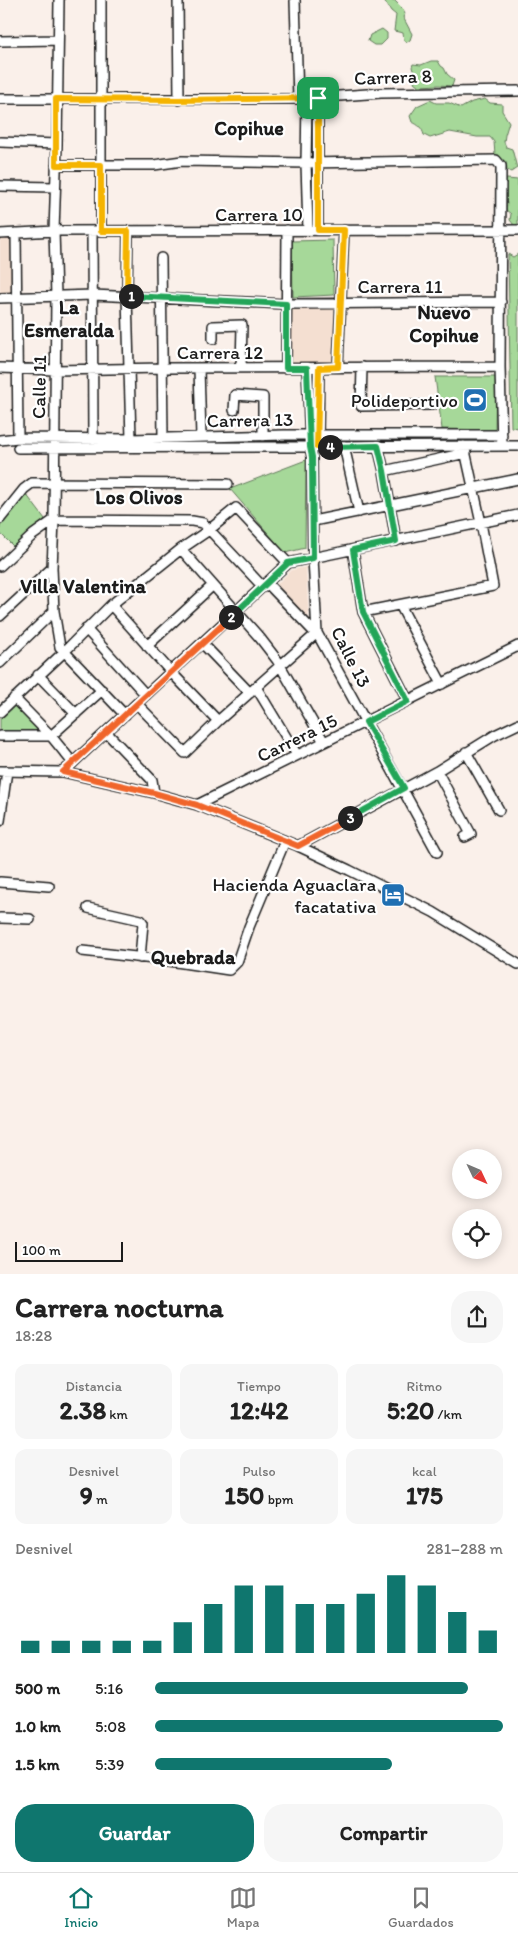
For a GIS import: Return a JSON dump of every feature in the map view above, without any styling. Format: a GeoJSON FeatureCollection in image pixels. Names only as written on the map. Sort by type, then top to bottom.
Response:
{"type":"FeatureCollection","features":[{"type":"Feature","properties":{"kind":"street","name":"Calle 11"},"geometry":{"type":"LineString","coordinates":[[59,0],[54,231],[56,296],[52,568],[54,611],[58,638],[64,652]]}},
{"type":"Feature","properties":{"kind":"street"},"geometry":{"type":"LineString","coordinates":[[93,438],[93,295],[101,165],[101,0]]}},
{"type":"Feature","properties":{"kind":"street"},"geometry":{"type":"LineString","coordinates":[[178,0],[178,100]]}},
{"type":"Feature","properties":{"kind":"street"},"geometry":{"type":"LineString","coordinates":[[295,0],[303,99],[308,230]]}},
{"type":"Feature","properties":{"kind":"street"},"geometry":{"type":"LineString","coordinates":[[0,41],[58,40]]}},
{"type":"Feature","properties":{"kind":"street","name":"Carrera 8"},"geometry":{"type":"LineString","coordinates":[[0,99],[303,99],[381,93],[518,91]]}},
{"type":"Feature","properties":{"kind":"street"},"geometry":{"type":"LineString","coordinates":[[318,98],[318,230]]}},
{"type":"Feature","properties":{"kind":"street"},"geometry":{"type":"LineString","coordinates":[[0,142],[57,144]]}},
{"type":"Feature","properties":{"kind":"street"},"geometry":{"type":"LineString","coordinates":[[56,165],[154,165],[182,161],[306,164],[496,160],[501,166],[500,367],[502,446]]}},
{"type":"Feature","properties":{"kind":"street"},"geometry":{"type":"LineString","coordinates":[[0,186],[55,187]]}},
{"type":"Feature","properties":{"kind":"street"},"geometry":{"type":"LineString","coordinates":[[286,368],[287,230]]}},
{"type":"Feature","properties":{"kind":"street"},"geometry":{"type":"LineString","coordinates":[[338,367],[344,230]]}},
{"type":"Feature","properties":{"kind":"street","name":"Carrera 10"},"geometry":{"type":"LineString","coordinates":[[0,234],[54,231],[518,230]]}},
{"type":"Feature","properties":{"kind":"street"},"geometry":{"type":"LineString","coordinates":[[128,231],[127,296],[131,439]]}},
{"type":"Feature","properties":{"kind":"street"},"geometry":{"type":"LineString","coordinates":[[16,233],[18,438]]}},
{"type":"Feature","properties":{"kind":"street"},"geometry":{"type":"LineString","coordinates":[[161,258],[163,298],[163,438]]}},
{"type":"Feature","properties":{"kind":"street","name":"Carrera 11"},"geometry":{"type":"LineString","coordinates":[[0,298],[93,295],[286,304],[501,302]]}},
{"type":"Feature","properties":{"kind":"street"},"geometry":{"type":"LineString","coordinates":[[212,339],[213,326],[242,325],[241,368]]}},
{"type":"Feature","properties":{"kind":"street"},"geometry":{"type":"LineString","coordinates":[[362,367],[362,406],[432,405]]}},
{"type":"Feature","properties":{"kind":"street","name":"Carrera 12"},"geometry":{"type":"LineString","coordinates":[[0,368],[55,370],[92,368],[500,367]]}},
{"type":"Feature","properties":{"kind":"street"},"geometry":{"type":"LineString","coordinates":[[199,368],[201,437]]}},
{"type":"Feature","properties":{"kind":"street","name":"Calle 13"},"geometry":{"type":"LineString","coordinates":[[307,368],[314,436]]}},
{"type":"Feature","properties":{"kind":"street","name":"Calle 13"},"geometry":{"type":"LineString","coordinates":[[319,368],[312,457],[316,634],[404,788],[437,852]]}},
{"type":"Feature","properties":{"kind":"street"},"geometry":{"type":"LineString","coordinates":[[234,410],[234,395],[263,397],[263,436]]}},
{"type":"Feature","properties":{"kind":"street","name":"Carrera 13"},"geometry":{"type":"LineString","coordinates":[[0,440],[18,438],[131,439],[263,436],[502,435]]}},
{"type":"Feature","properties":{"kind":"street"},"geometry":{"type":"LineString","coordinates":[[344,446],[359,512]]}},
{"type":"Feature","properties":{"kind":"street"},"geometry":{"type":"LineString","coordinates":[[378,446],[396,541]]}},
{"type":"Feature","properties":{"kind":"street","name":"Carrera 13"},"geometry":{"type":"LineString","coordinates":[[18,448],[378,446],[465,449],[518,446]]}},
{"type":"Feature","properties":{"kind":"street"},"geometry":{"type":"LineString","coordinates":[[363,612],[493,586],[465,449]]}},
{"type":"Feature","properties":{"kind":"street","name":"Carrera 13"},"geometry":{"type":"LineString","coordinates":[[384,471],[465,449]]}},
{"type":"Feature","properties":{"kind":"street"},"geometry":{"type":"LineString","coordinates":[[313,521],[518,479]]}},
{"type":"Feature","properties":{"kind":"street"},"geometry":{"type":"LineString","coordinates":[[0,519],[24,489],[32,483],[228,484]]}},
{"type":"Feature","properties":{"kind":"street"},"geometry":{"type":"LineString","coordinates":[[0,712],[111,605],[236,508],[288,563]]}},
{"type":"Feature","properties":{"kind":"street"},"geometry":{"type":"LineString","coordinates":[[63,772],[288,563],[518,516]]}},
{"type":"Feature","properties":{"kind":"street"},"geometry":{"type":"LineString","coordinates":[[0,566],[33,535],[54,520],[192,521],[203,523],[316,634],[185,752],[137,704]]}},
{"type":"Feature","properties":{"kind":"street"},"geometry":{"type":"LineString","coordinates":[[181,549],[260,638],[279,666],[324,742]]}},
{"type":"Feature","properties":{"kind":"street"},"geometry":{"type":"LineString","coordinates":[[353,550],[363,612],[408,701]]}},
{"type":"Feature","properties":{"kind":"street"},"geometry":{"type":"LineString","coordinates":[[0,616],[52,568]]}},
{"type":"Feature","properties":{"kind":"street"},"geometry":{"type":"LineString","coordinates":[[147,646],[212,586]]}},
{"type":"Feature","properties":{"kind":"street"},"geometry":{"type":"LineString","coordinates":[[111,605],[218,721]]}},
{"type":"Feature","properties":{"kind":"street"},"geometry":{"type":"LineString","coordinates":[[400,605],[442,684]]}},
{"type":"Feature","properties":{"kind":"street"},"geometry":{"type":"LineString","coordinates":[[0,663],[54,611]]}},
{"type":"Feature","properties":{"kind":"street"},"geometry":{"type":"LineString","coordinates":[[86,629],[146,695]]}},
{"type":"Feature","properties":{"kind":"street"},"geometry":{"type":"LineString","coordinates":[[202,643],[253,690],[297,755]]}},
{"type":"Feature","properties":{"kind":"street","name":"Carrera 15"},"geometry":{"type":"LineString","coordinates":[[197,805],[518,646]]}},
{"type":"Feature","properties":{"kind":"street"},"geometry":{"type":"LineString","coordinates":[[64,652],[125,714]]}},
{"type":"Feature","properties":{"kind":"street"},"geometry":{"type":"LineString","coordinates":[[38,675],[76,714]]}},
{"type":"Feature","properties":{"kind":"street"},"geometry":{"type":"LineString","coordinates":[[0,736],[51,736],[102,690]]}},
{"type":"Feature","properties":{"kind":"street"},"geometry":{"type":"LineString","coordinates":[[14,698],[73,762]]}},
{"type":"Feature","properties":{"kind":"street"},"geometry":{"type":"LineString","coordinates":[[298,846],[437,771],[466,752],[518,724]]}},
{"type":"Feature","properties":{"kind":"street"},"geometry":{"type":"LineString","coordinates":[[106,732],[152,780],[154,793]]}},
{"type":"Feature","properties":{"kind":"street"},"geometry":{"type":"LineString","coordinates":[[466,752],[499,810]]}},
{"type":"Feature","properties":{"kind":"street"},"geometry":{"type":"LineString","coordinates":[[0,821],[4,771],[63,772],[154,793],[197,805],[298,846],[433,912],[518,964]]}},
{"type":"Feature","properties":{"kind":"street"},"geometry":{"type":"LineString","coordinates":[[437,771],[471,834],[465,837]]}},
{"type":"Feature","properties":{"kind":"street"},"geometry":{"type":"LineString","coordinates":[[82,951],[229,970],[237,962],[248,927],[285,841]]}},
{"type":"Feature","properties":{"kind":"street"},"geometry":{"type":"LineString","coordinates":[[0,882],[49,886]]}},
{"type":"Feature","properties":{"kind":"street"},"geometry":{"type":"LineString","coordinates":[[88,908],[141,920],[143,922],[140,958]]}},
{"type":"Feature","properties":{"kind":"street"},"geometry":{"type":"LineString","coordinates":[[0,918],[30,919]]}},
{"type":"Feature","properties":{"kind":"shaded area"},"geometry":{"type":"Polygon","coordinates":[[[16,233],[17,297],[0,297],[0,235],[16,233]]]}},
{"type":"Feature","properties":{"kind":"shaded area"},"geometry":{"type":"Polygon","coordinates":[[[334,308],[334,362],[292,364],[292,309],[334,308]]]}},
{"type":"Feature","properties":{"kind":"shaded area"},"geometry":{"type":"Polygon","coordinates":[[[306,567],[309,623],[274,587],[291,570],[306,567]]]}},
{"type":"Feature","properties":{"kind":"green space"},"geometry":{"type":"Polygon","coordinates":[[[384,0],[394,0],[402,8],[405,14],[403,17],[412,34],[407,42],[404,40],[403,33],[394,31],[396,15],[384,0]]]}},
{"type":"Feature","properties":{"kind":"green space"},"geometry":{"type":"Polygon","coordinates":[[[382,29],[387,33],[387,39],[381,45],[374,45],[368,41],[370,35],[382,29]]]}},
{"type":"Feature","properties":{"kind":"green space"},"geometry":{"type":"Polygon","coordinates":[[[431,61],[438,61],[444,68],[447,74],[454,80],[452,86],[419,86],[414,82],[413,64],[421,65],[431,61]]]}},
{"type":"Feature","properties":{"kind":"green space"},"geometry":{"type":"Polygon","coordinates":[[[485,99],[490,103],[502,104],[502,111],[509,122],[504,142],[506,147],[512,149],[517,168],[511,172],[505,169],[507,169],[506,162],[495,155],[494,142],[490,137],[477,137],[450,132],[430,138],[424,135],[417,124],[412,122],[410,116],[417,106],[430,100],[436,103],[449,103],[461,108],[472,102],[485,99]]]}},
{"type":"Feature","properties":{"kind":"green space"},"geometry":{"type":"Polygon","coordinates":[[[507,179],[518,180],[518,227],[510,220],[511,214],[506,210],[507,203],[504,198],[505,181],[507,179]]]}},
{"type":"Feature","properties":{"kind":"green space"},"geometry":{"type":"Polygon","coordinates":[[[333,240],[334,295],[293,297],[292,241],[333,240]]]}},
{"type":"Feature","properties":{"kind":"green space"},"geometry":{"type":"Polygon","coordinates":[[[508,254],[513,257],[518,254],[518,428],[511,427],[508,254]]]}},
{"type":"Feature","properties":{"kind":"green space"},"geometry":{"type":"Polygon","coordinates":[[[435,377],[496,377],[495,430],[442,429],[435,377]]]}},
{"type":"Feature","properties":{"kind":"green space"},"geometry":{"type":"Polygon","coordinates":[[[306,460],[305,548],[285,553],[230,489],[306,460]]]}},
{"type":"Feature","properties":{"kind":"green space"},"geometry":{"type":"Polygon","coordinates":[[[26,494],[45,519],[14,547],[0,533],[0,523],[26,494]]]}},
{"type":"Feature","properties":{"kind":"green space"},"geometry":{"type":"Polygon","coordinates":[[[14,703],[42,733],[0,732],[0,717],[14,703]]]}},
{"type":"Feature","properties":{"kind":"place","name":"Polideportivo"},"geometry":{"type":"Point","coordinates":[475,400]}},
{"type":"Feature","properties":{"kind":"place","name":"Hacienda Aguaclara facatativa"},"geometry":{"type":"Point","coordinates":[393,895]}},
{"type":"Feature","properties":{"kind":"district","name":"Copihue"},"geometry":{"type":"Point","coordinates":[249,128]}},
{"type":"Feature","properties":{"kind":"district","name":"La Esmeralda"},"geometry":{"type":"Point","coordinates":[69,318]}},
{"type":"Feature","properties":{"kind":"district","name":"Nuevo Copihue"},"geometry":{"type":"Point","coordinates":[444,324]}},
{"type":"Feature","properties":{"kind":"district","name":"Los Olivos"},"geometry":{"type":"Point","coordinates":[139,497]}},
{"type":"Feature","properties":{"kind":"district","name":"Villa Valentina"},"geometry":{"type":"Point","coordinates":[83,586]}},
{"type":"Feature","properties":{"kind":"district","name":"Quebrada"},"geometry":{"type":"Point","coordinates":[193,957]}},
{"type":"Feature","properties":{"kind":"route"},"geometry":{"type":"LineString","coordinates":[[318,98],[318,230],[344,230],[338,367],[319,368],[317,447],[378,446],[396,541],[353,550],[363,612],[408,701],[366,722],[404,788],[298,846],[197,805],[63,772],[288,563],[313,558],[312,457],[307,368],[286,368],[286,304],[127,296],[128,231],[101,231],[101,165],[56,165],[56,99],[318,98]]}}]}
